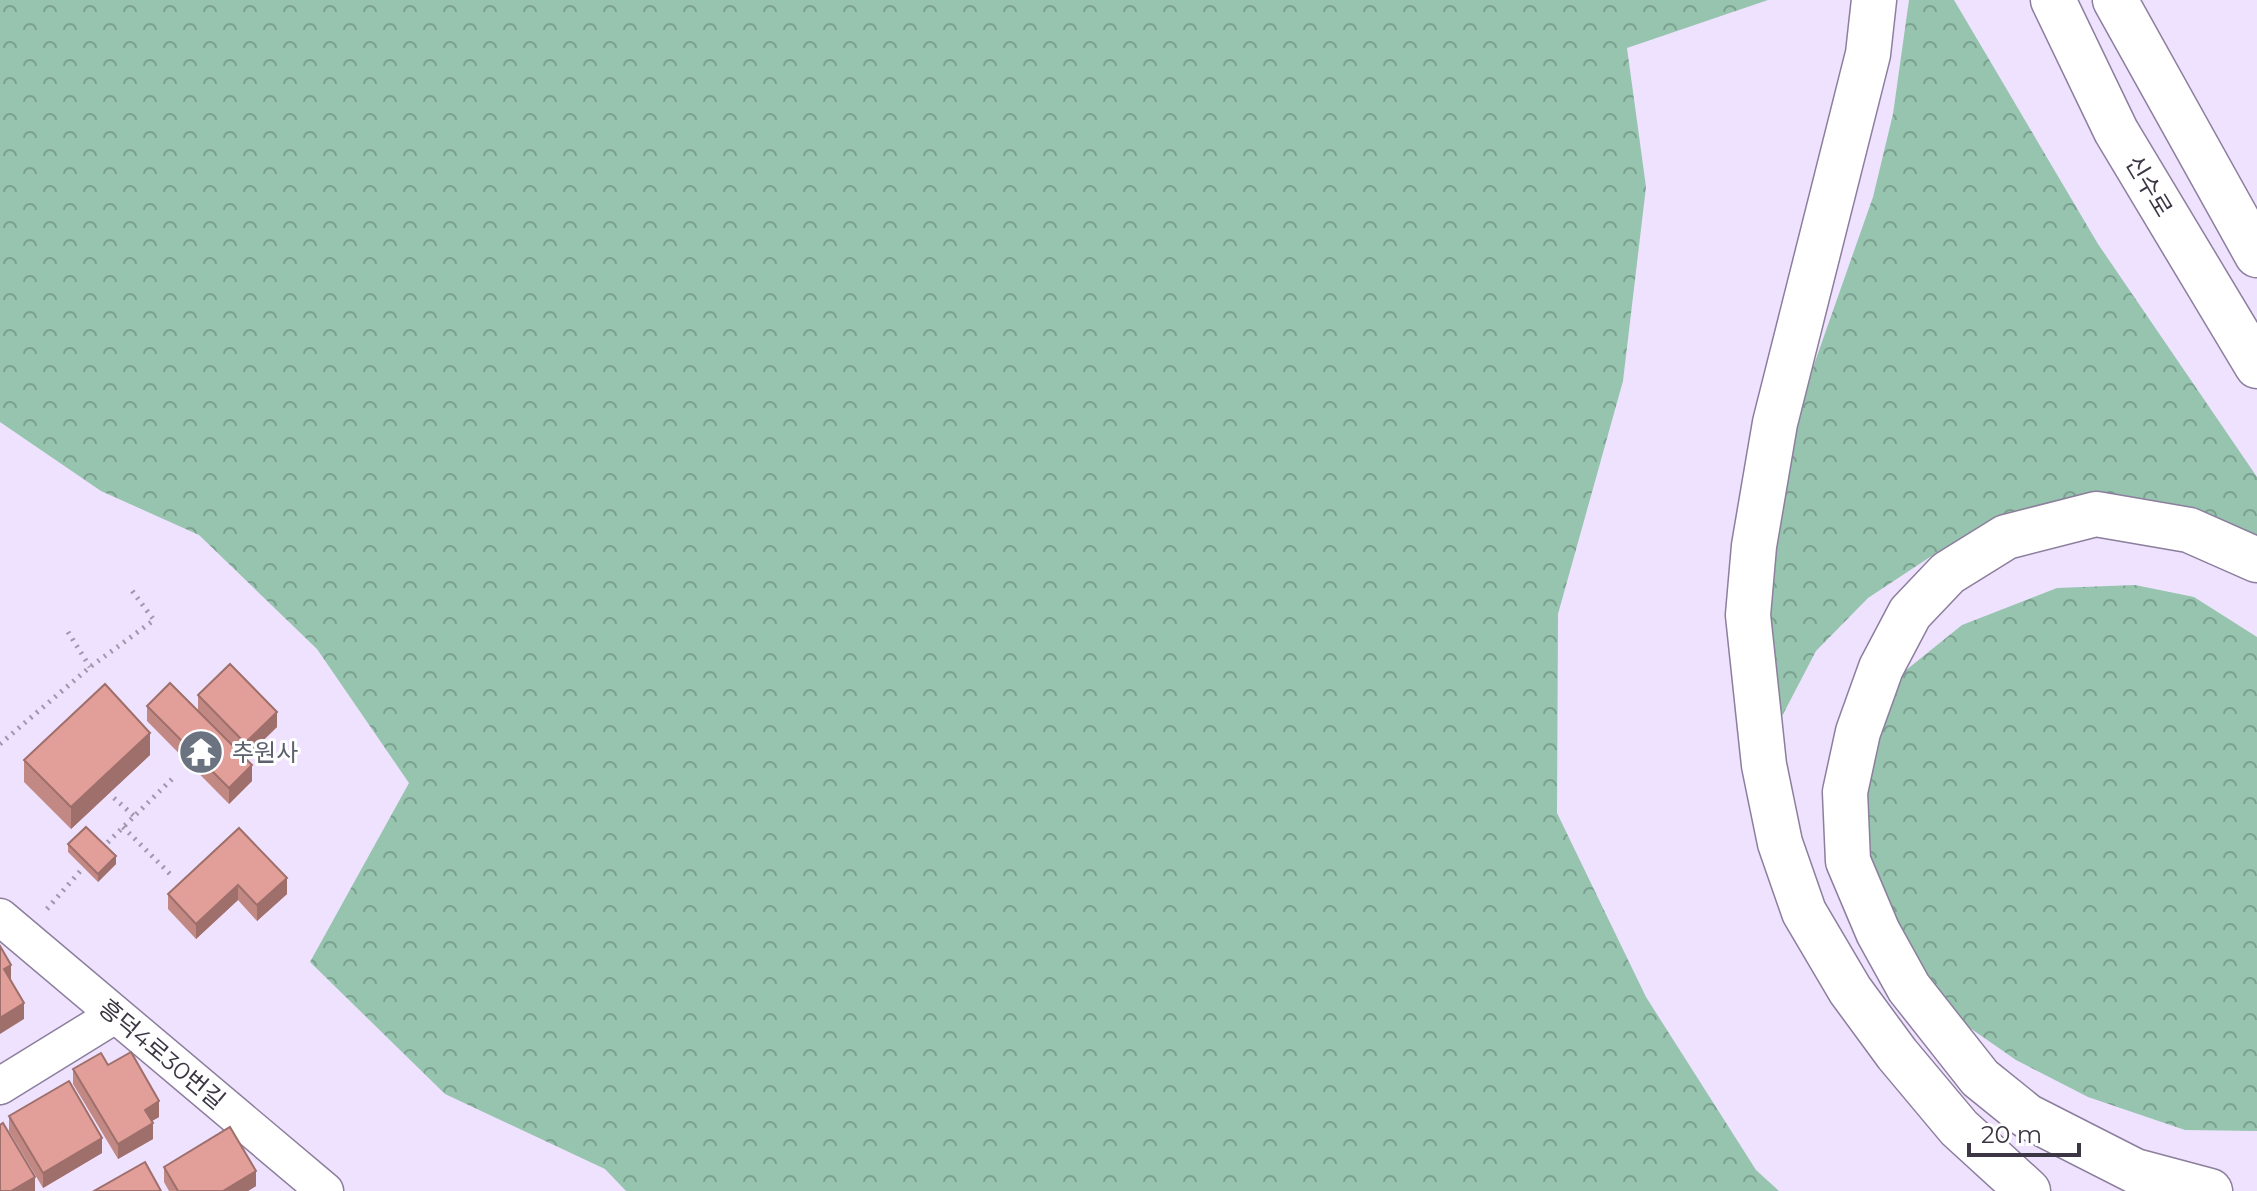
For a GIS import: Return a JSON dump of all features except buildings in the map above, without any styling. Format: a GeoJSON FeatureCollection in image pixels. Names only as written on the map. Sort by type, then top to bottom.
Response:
{"type":"FeatureCollection","features":[{"type":"Feature","properties":{"kind":"main road"},"geometry":{"type":"LineString","coordinates":[[1874,0],[1868,54],[1775,423],[1754,546],[1748,615],[1764,765],[1780,843],[1804,912],[1850,990],[1959,1128],[2028,1191]]}},
{"type":"Feature","properties":{"kind":"main road","name":"신수로"},"geometry":{"type":"LineString","coordinates":[[2053,0],[2116,131],[2257,366]]}},
{"type":"Feature","properties":{"kind":"main road"},"geometry":{"type":"LineString","coordinates":[[2115,0],[2257,255]]}},
{"type":"Feature","properties":{"kind":"main road"},"geometry":{"type":"LineString","coordinates":[[2210,1191],[2135,1171],[2027,1116],[1980,1078],[1909,988],[1878,932],[1848,861],[1845,792],[1858,732],[1881,668],[1910,613],[1948,573],[2006,537],[2096,514],[2189,530],[2257,560]]}},
{"type":"Feature","properties":{"kind":"street","name":"흥덕4로30번길"},"geometry":{"type":"LineString","coordinates":[[12,927],[325,1191]]}},
{"type":"Feature","properties":{"kind":"street"},"geometry":{"type":"LineString","coordinates":[[0,1086],[115,1015]]}},
{"type":"Feature","properties":{"kind":"path"},"geometry":{"type":"LineString","coordinates":[[0,744],[90,667],[154,620],[130,588]]}},
{"type":"Feature","properties":{"kind":"path"},"geometry":{"type":"LineString","coordinates":[[68,632],[90,667]]}},
{"type":"Feature","properties":{"kind":"path"},"geometry":{"type":"LineString","coordinates":[[102,848],[173,778]]}},
{"type":"Feature","properties":{"kind":"path"},"geometry":{"type":"LineString","coordinates":[[114,798],[134,816]]}},
{"type":"Feature","properties":{"kind":"path"},"geometry":{"type":"LineString","coordinates":[[123,827],[173,877]]}},
{"type":"Feature","properties":{"kind":"path"},"geometry":{"type":"LineString","coordinates":[[12,927],[82,869]]}},
{"type":"Feature","properties":{"kind":"green space"},"geometry":{"type":"Polygon","coordinates":[[[0,0],[1768,0],[1627,48],[1646,187],[1623,381],[1558,614],[1557,813],[1646,997],[1756,1170],[1779,1191],[626,1191],[605,1169],[445,1094],[310,962],[409,783],[317,649],[199,535],[101,491],[0,422],[0,0]]]}},
{"type":"Feature","properties":{"kind":"green space"},"geometry":{"type":"Polygon","coordinates":[[[1909,0],[1954,0],[2098,244],[2257,477],[2257,549],[2022,515],[1933,555],[1868,598],[1816,651],[1780,720],[1760,735],[1772,507],[1798,410],[1873,197],[1893,114],[1909,0]]]}},
{"type":"Feature","properties":{"kind":"green space"},"geometry":{"type":"Polygon","coordinates":[[[2135,585],[2194,597],[2257,637],[2257,1131],[2185,1130],[2088,1097],[2016,1060],[1937,1005],[1857,875],[1859,743],[1895,679],[1962,625],[2057,588],[2135,585]]]}},
{"type":"Feature","properties":{"kind":"place","name":"추원사"},"geometry":{"type":"Point","coordinates":[201,752]}}]}
